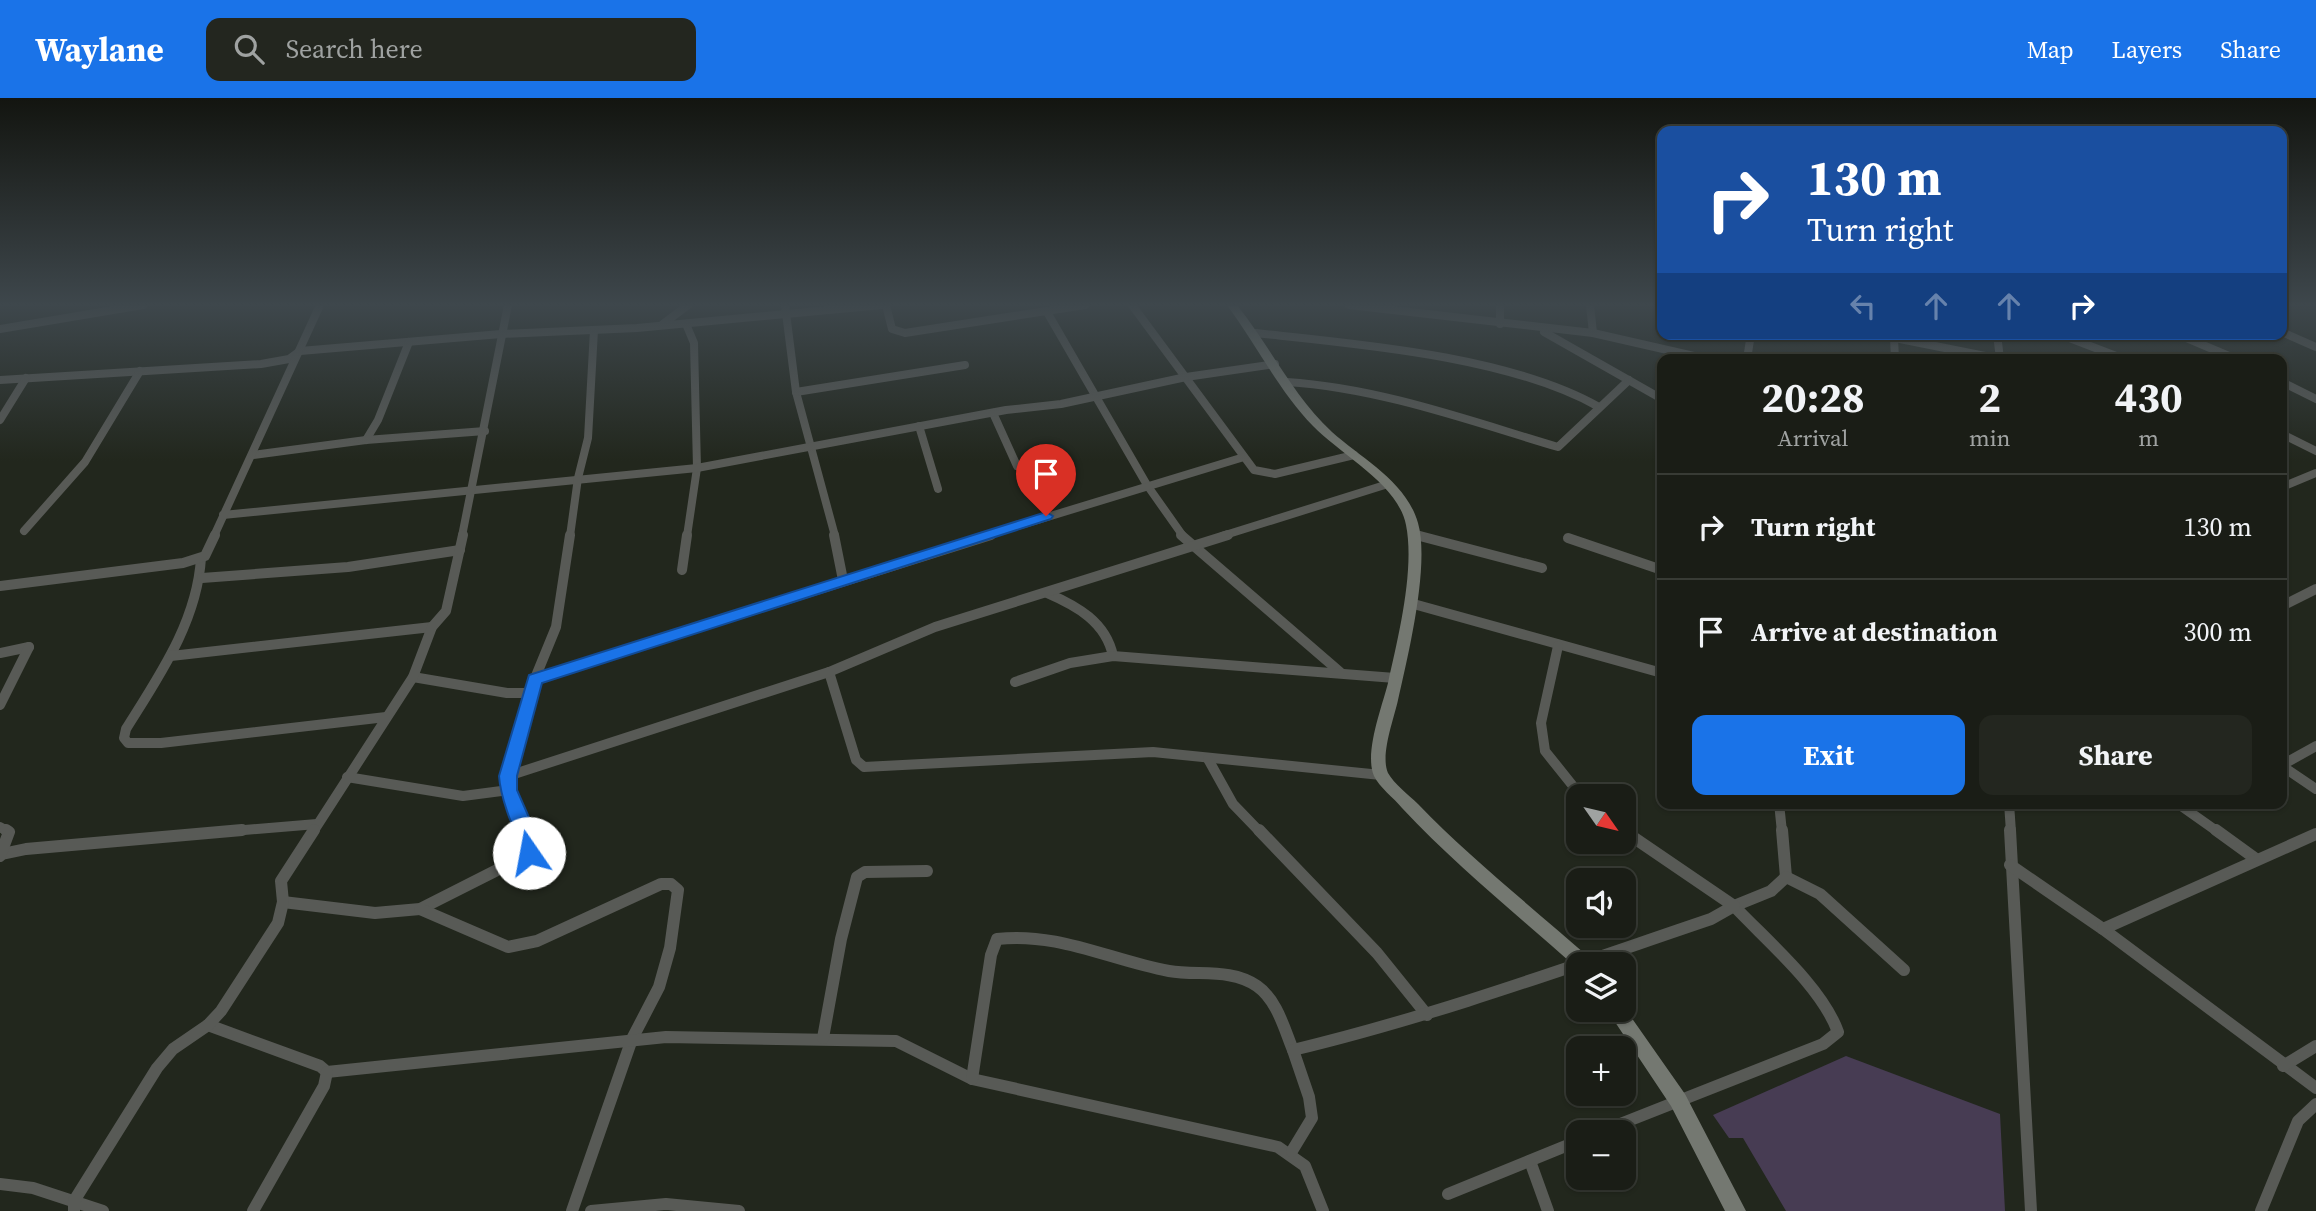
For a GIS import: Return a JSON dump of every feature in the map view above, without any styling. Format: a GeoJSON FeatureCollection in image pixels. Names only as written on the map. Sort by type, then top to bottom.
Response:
{"type":"FeatureCollection","features":[{"type":"Feature","properties":{"kind":"street"},"geometry":{"type":"LineString","coordinates":[[0,380],[278,363],[289,357]]}},
{"type":"Feature","properties":{"kind":"street"},"geometry":{"type":"LineString","coordinates":[[0,586],[183,563],[201,558],[208,552],[297,357]]}},
{"type":"Feature","properties":{"kind":"street"},"geometry":{"type":"LineString","coordinates":[[366,440],[387,402],[404,357]]}},
{"type":"Feature","properties":{"kind":"street"},"geometry":{"type":"LineString","coordinates":[[74,1206],[157,1068],[173,1049],[208,1025],[221,1012],[278,923],[283,902],[281,881],[413,677],[432,626],[446,611],[485,431],[496,357]]}},
{"type":"Feature","properties":{"kind":"street"},"geometry":{"type":"LineString","coordinates":[[283,902],[375,913],[420,909],[529,853],[534,845],[533,837],[526,833],[509,790],[508,776],[529,693],[556,627],[578,478],[588,438],[593,357]]}},
{"type":"Feature","properties":{"kind":"street"},"geometry":{"type":"LineString","coordinates":[[682,570],[697,468],[694,357]]}},
{"type":"Feature","properties":{"kind":"street"},"geometry":{"type":"LineString","coordinates":[[792,357],[796,392],[808,446],[829,507],[843,580]]}},
{"type":"Feature","properties":{"kind":"street"},"geometry":{"type":"LineString","coordinates":[[1074,357],[1147,485],[1180,534],[1340,673]]}},
{"type":"Feature","properties":{"kind":"street"},"geometry":{"type":"LineString","coordinates":[[1171,357],[1254,470],[1263,474],[1354,455]]}},
{"type":"Feature","properties":{"kind":"street"},"geometry":{"type":"LineString","coordinates":[[1270,357],[1305,411],[1388,484],[1407,507],[1416,535],[1410,603],[1378,754],[1381,775],[1464,861],[1571,952]]}},
{"type":"Feature","properties":{"kind":"street"},"geometry":{"type":"LineString","coordinates":[[1438,357],[1535,379],[1599,407]]}},
{"type":"Feature","properties":{"kind":"street"},"geometry":{"type":"LineString","coordinates":[[1588,357],[1657,396]]}},
{"type":"Feature","properties":{"kind":"street"},"geometry":{"type":"LineString","coordinates":[[223,515],[471,488],[697,468],[919,426],[1061,404],[1096,394],[1186,377],[1275,364]]}},
{"type":"Feature","properties":{"kind":"street"},"geometry":{"type":"LineString","coordinates":[[796,392],[965,365]]}},
{"type":"Feature","properties":{"kind":"street"},"geometry":{"type":"LineString","coordinates":[[24,531],[85,462],[140,371]]}},
{"type":"Feature","properties":{"kind":"street"},"geometry":{"type":"LineString","coordinates":[[0,420],[26,378]]}},
{"type":"Feature","properties":{"kind":"street"},"geometry":{"type":"LineString","coordinates":[[1287,382],[1320,384],[1417,405],[1501,429],[1551,447],[1562,445],[1629,380]]}},
{"type":"Feature","properties":{"kind":"street"},"geometry":{"type":"LineString","coordinates":[[2287,384],[2316,399]]}},
{"type":"Feature","properties":{"kind":"street"},"geometry":{"type":"LineString","coordinates":[[993,413],[1017,466]]}},
{"type":"Feature","properties":{"kind":"street"},"geometry":{"type":"LineString","coordinates":[[919,426],[938,489]]}},
{"type":"Feature","properties":{"kind":"street"},"geometry":{"type":"LineString","coordinates":[[253,455],[366,440],[485,431]]}},
{"type":"Feature","properties":{"kind":"street"},"geometry":{"type":"LineString","coordinates":[[2287,436],[2316,451]]}},
{"type":"Feature","properties":{"kind":"street"},"geometry":{"type":"LineString","coordinates":[[535,679],[843,580],[1244,457]]}},
{"type":"Feature","properties":{"kind":"street"},"geometry":{"type":"LineString","coordinates":[[2287,485],[2316,473]]}},
{"type":"Feature","properties":{"kind":"street"},"geometry":{"type":"LineString","coordinates":[[508,776],[829,671],[935,627],[1388,484]]}},
{"type":"Feature","properties":{"kind":"street"},"geometry":{"type":"LineString","coordinates":[[1416,535],[1542,568]]}},
{"type":"Feature","properties":{"kind":"street"},"geometry":{"type":"LineString","coordinates":[[1568,538],[1657,568]]}},
{"type":"Feature","properties":{"kind":"street"},"geometry":{"type":"LineString","coordinates":[[202,578],[348,567],[460,550]]}},
{"type":"Feature","properties":{"kind":"street"},"geometry":{"type":"LineString","coordinates":[[201,558],[202,578],[171,656],[126,729],[124,738],[128,743],[161,743],[386,717]]}},
{"type":"Feature","properties":{"kind":"street"},"geometry":{"type":"LineString","coordinates":[[2287,604],[2316,589]]}},
{"type":"Feature","properties":{"kind":"street"},"geometry":{"type":"LineString","coordinates":[[1047,593],[1092,619],[1107,635],[1112,645],[1112,656]]}},
{"type":"Feature","properties":{"kind":"street"},"geometry":{"type":"LineString","coordinates":[[1410,603],[1657,672]]}},
{"type":"Feature","properties":{"kind":"street"},"geometry":{"type":"LineString","coordinates":[[171,656],[432,626]]}},
{"type":"Feature","properties":{"kind":"street"},"geometry":{"type":"LineString","coordinates":[[1558,646],[1541,723],[1545,751],[1571,784]]}},
{"type":"Feature","properties":{"kind":"street"},"geometry":{"type":"LineString","coordinates":[[0,653],[29,647],[0,705]]}},
{"type":"Feature","properties":{"kind":"street"},"geometry":{"type":"LineString","coordinates":[[1015,682],[1070,663],[1112,656],[1395,678]]}},
{"type":"Feature","properties":{"kind":"street"},"geometry":{"type":"LineString","coordinates":[[829,671],[856,760],[864,767],[1153,752],[1381,775]]}},
{"type":"Feature","properties":{"kind":"street"},"geometry":{"type":"LineString","coordinates":[[413,677],[507,693],[529,693]]}},
{"type":"Feature","properties":{"kind":"street"},"geometry":{"type":"LineString","coordinates":[[2287,763],[2316,746]]}},
{"type":"Feature","properties":{"kind":"street"},"geometry":{"type":"LineString","coordinates":[[1208,759],[1233,804],[1377,953],[1427,1014]]}},
{"type":"Feature","properties":{"kind":"street"},"geometry":{"type":"LineString","coordinates":[[2287,769],[2316,789]]}},
{"type":"Feature","properties":{"kind":"street"},"geometry":{"type":"LineString","coordinates":[[347,777],[463,796],[509,790]]}},
{"type":"Feature","properties":{"kind":"street"},"geometry":{"type":"LineString","coordinates":[[1780,809],[1786,877]]}},
{"type":"Feature","properties":{"kind":"street"},"geometry":{"type":"LineString","coordinates":[[2009,809],[2010,865],[2031,1211]]}},
{"type":"Feature","properties":{"kind":"street"},"geometry":{"type":"LineString","coordinates":[[2185,809],[2256,859]]}},
{"type":"Feature","properties":{"kind":"street"},"geometry":{"type":"LineString","coordinates":[[1,855],[26,849],[317,824]]}},
{"type":"Feature","properties":{"kind":"street"},"geometry":{"type":"LineString","coordinates":[[0,827],[9,832],[1,855]]}},
{"type":"Feature","properties":{"kind":"street"},"geometry":{"type":"LineString","coordinates":[[2103,929],[2316,834]]}},
{"type":"Feature","properties":{"kind":"street"},"geometry":{"type":"LineString","coordinates":[[1629,1120],[1823,1044],[1838,1032],[1838,1023],[1734,906],[1636,839]]}},
{"type":"Feature","properties":{"kind":"street"},"geometry":{"type":"LineString","coordinates":[[2010,865],[2103,929],[2283,1066],[2316,1088]]}},
{"type":"Feature","properties":{"kind":"street"},"geometry":{"type":"LineString","coordinates":[[823,1038],[841,939],[857,877],[866,872],[927,871]]}},
{"type":"Feature","properties":{"kind":"street"},"geometry":{"type":"LineString","coordinates":[[1616,952],[1711,919],[1771,891],[1786,877]]}},
{"type":"Feature","properties":{"kind":"street"},"geometry":{"type":"LineString","coordinates":[[1786,877],[1819,894],[1903,970]]}},
{"type":"Feature","properties":{"kind":"street"},"geometry":{"type":"LineString","coordinates":[[420,909],[508,947],[537,941],[661,884],[671,884],[678,890],[677,915],[665,965],[647,1017],[632,1039],[572,1211]]}},
{"type":"Feature","properties":{"kind":"street"},"geometry":{"type":"LineString","coordinates":[[972,1079],[990,954],[997,939],[1015,935],[1101,949],[1167,971],[1236,974],[1260,988],[1273,1005],[1293,1051],[1308,1097],[1312,1118],[1293,1151]]}},
{"type":"Feature","properties":{"kind":"street"},"geometry":{"type":"LineString","coordinates":[[1293,1051],[1359,1036],[1566,969]]}},
{"type":"Feature","properties":{"kind":"street"},"geometry":{"type":"LineString","coordinates":[[1624,1022],[1678,1100],[1736,1211]]}},
{"type":"Feature","properties":{"kind":"street"},"geometry":{"type":"LineString","coordinates":[[208,1025],[320,1066],[327,1072],[632,1039],[823,1038],[896,1041],[972,1079],[1263,1142],[1293,1151],[1308,1167],[1323,1211]]}},
{"type":"Feature","properties":{"kind":"street"},"geometry":{"type":"LineString","coordinates":[[2283,1066],[2316,1046]]}},
{"type":"Feature","properties":{"kind":"street"},"geometry":{"type":"LineString","coordinates":[[253,1211],[324,1086],[327,1072]]}},
{"type":"Feature","properties":{"kind":"street"},"geometry":{"type":"LineString","coordinates":[[2260,1211],[2298,1121],[2316,1104]]}},
{"type":"Feature","properties":{"kind":"street"},"geometry":{"type":"LineString","coordinates":[[1448,1194],[1566,1146]]}},
{"type":"Feature","properties":{"kind":"street"},"geometry":{"type":"LineString","coordinates":[[1530,1161],[1548,1211]]}},
{"type":"Feature","properties":{"kind":"street"},"geometry":{"type":"LineString","coordinates":[[0,1184],[33,1188],[74,1206],[103,1211]]}},
{"type":"Feature","properties":{"kind":"street"},"geometry":{"type":"LineString","coordinates":[[591,1211],[665,1207],[739,1211]]}},
{"type":"Feature","properties":{"kind":"shaded area"},"geometry":{"type":"Polygon","coordinates":[[[1846,1056],[2000,1114],[2005,1211],[1786,1211],[1743,1138],[1729,1138],[1713,1115],[1846,1056]]]}},
{"type":"Feature","properties":{"kind":"route"},"geometry":{"type":"LineString","coordinates":[[529,853],[534,845],[533,837],[526,833],[509,790],[508,776],[535,679],[1046,516]]}}]}
